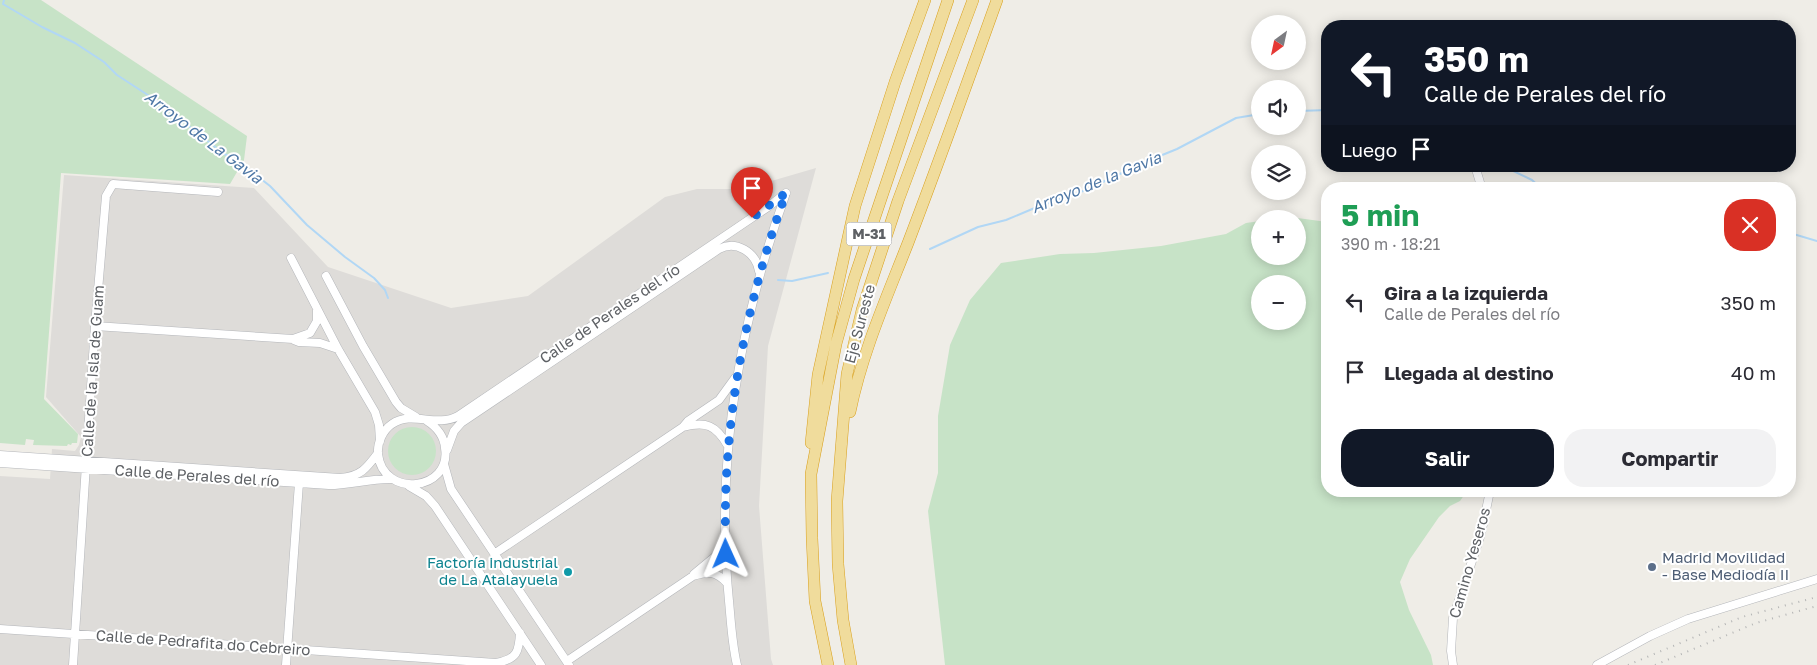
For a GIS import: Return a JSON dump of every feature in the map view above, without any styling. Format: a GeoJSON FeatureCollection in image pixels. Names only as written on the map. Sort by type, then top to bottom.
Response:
{"type":"FeatureCollection","features":[{"type":"Feature","properties":{"kind":"highway"},"geometry":{"type":"LineString","coordinates":[[811,474],[812,432],[818,375],[855,206],[924,0]]}},
{"type":"Feature","properties":{"kind":"highway","name":"Eje Sureste"},"geometry":{"type":"LineString","coordinates":[[828,665],[815,601],[811,474],[836,344],[854,279],[948,0]]}},
{"type":"Feature","properties":{"kind":"highway","name":"Eje Sureste"},"geometry":{"type":"LineString","coordinates":[[850,665],[842,620],[838,564],[837,500],[847,374],[862,310],[898,201],[973,0]]}},
{"type":"Feature","properties":{"kind":"highway"},"geometry":{"type":"LineString","coordinates":[[839,470],[856,382],[868,342],[908,242],[998,0]]}},
{"type":"Feature","properties":{"kind":"street","name":"Calle de la Isla de Guam"},"geometry":{"type":"LineString","coordinates":[[73,665],[104,202],[113,184],[218,192]]}},
{"type":"Feature","properties":{"kind":"street","name":"Calle de Perales del río"},"geometry":{"type":"LineString","coordinates":[[424,420],[448,420],[464,412],[786,193],[760,274]]}},
{"type":"Feature","properties":{"kind":"street","name":"Calle de Perales del río"},"geometry":{"type":"LineString","coordinates":[[446,452],[454,431],[461,423],[719,249],[731,245],[747,251],[758,265],[760,274]]}},
{"type":"Feature","properties":{"kind":"street"},"geometry":{"type":"LineString","coordinates":[[291,258],[338,349],[378,418],[380,441]]}},
{"type":"Feature","properties":{"kind":"street"},"geometry":{"type":"LineString","coordinates":[[737,665],[727,583],[725,539],[728,446],[746,329],[760,274]]}},
{"type":"Feature","properties":{"kind":"street"},"geometry":{"type":"LineString","coordinates":[[326,276],[363,346],[396,402],[401,408],[435,426],[440,433],[446,452],[444,464],[446,477],[451,489],[568,663],[693,576],[717,556],[725,539]]}},
{"type":"Feature","properties":{"kind":"street"},"geometry":{"type":"LineString","coordinates":[[293,339],[310,333],[316,321],[317,310]]}},
{"type":"Feature","properties":{"kind":"street"},"geometry":{"type":"LineString","coordinates":[[95,326],[293,339],[299,342],[329,345],[338,349]]}},
{"type":"Feature","properties":{"kind":"street"},"geometry":{"type":"LineString","coordinates":[[494,554],[683,427],[719,400],[738,373]]}},
{"type":"Feature","properties":{"kind":"street"},"geometry":{"type":"LineString","coordinates":[[424,420],[410,418],[394,423],[383,434],[378,453],[382,468],[393,479],[426,496],[541,665]]}},
{"type":"Feature","properties":{"kind":"street"},"geometry":{"type":"LineString","coordinates":[[683,427],[701,424],[712,427],[721,435],[728,446]]}},
{"type":"Feature","properties":{"kind":"street","name":"Calle de Perales del río"},"geometry":{"type":"LineString","coordinates":[[0,463],[86,465],[340,478],[358,474],[367,467],[378,453]]}},
{"type":"Feature","properties":{"kind":"street","name":"Calle de Perales del río"},"geometry":{"type":"LineString","coordinates":[[0,455],[86,465],[298,483],[347,485],[378,478],[393,479]]}},
{"type":"Feature","properties":{"kind":"street"},"geometry":{"type":"LineString","coordinates":[[407,485],[425,483],[438,474],[444,464]]}},
{"type":"Feature","properties":{"kind":"street"},"geometry":{"type":"LineString","coordinates":[[286,665],[298,483]]}},
{"type":"Feature","properties":{"kind":"street","name":"Camino Yeseros"},"geometry":{"type":"LineString","coordinates":[[1453,665],[1451,651],[1453,618],[1481,534],[1489,497]]}},
{"type":"Feature","properties":{"kind":"street"},"geometry":{"type":"LineString","coordinates":[[693,576],[705,572],[713,572],[727,583]]}},
{"type":"Feature","properties":{"kind":"street"},"geometry":{"type":"LineString","coordinates":[[1597,665],[1650,636],[1688,619],[1817,579]]}},
{"type":"Feature","properties":{"kind":"street","name":"Calle de Pedrafita do Cebreiro"},"geometry":{"type":"LineString","coordinates":[[0,629],[499,664],[511,659],[516,653],[520,632]]}},
{"type":"Feature","properties":{"kind":"shaded area"},"geometry":{"type":"Polygon","coordinates":[[[816,168],[768,346],[759,506],[773,665],[0,665],[0,476],[50,479],[52,449],[75,451],[81,437],[46,397],[64,175],[254,188],[328,267],[451,308],[528,296],[665,197],[697,189],[744,189],[816,168]]]}},
{"type":"Feature","properties":{"kind":"green space"},"geometry":{"type":"Polygon","coordinates":[[[0,0],[41,0],[247,136],[244,160],[230,184],[61,173],[44,399],[78,434],[77,443],[68,444],[67,446],[33,445],[34,440],[26,439],[25,445],[0,443],[0,0]]]}},
{"type":"Feature","properties":{"kind":"green space"},"geometry":{"type":"Polygon","coordinates":[[[1306,219],[1321,221],[1321,497],[1463,497],[1439,517],[1410,559],[1400,582],[1409,610],[1431,655],[1433,665],[945,665],[928,511],[938,473],[938,416],[950,345],[970,300],[1001,263],[1060,254],[1094,253],[1161,246],[1226,234],[1251,222],[1251,265],[1306,265],[1306,219]]]}},
{"type":"Feature","properties":{"kind":"green space"},"geometry":{"type":"Polygon","coordinates":[[[407,427],[417,427],[429,434],[436,446],[436,456],[429,468],[417,475],[407,475],[399,471],[392,464],[388,456],[388,446],[392,438],[399,431],[407,427]]]}},
{"type":"Feature","properties":{"kind":"waterway","name":"Arroyo de La Gavia"},"geometry":{"type":"LineString","coordinates":[[4,0],[3,4],[42,27],[75,43],[104,62],[117,75],[157,101],[224,154],[234,158],[270,186],[307,225],[345,257],[374,278],[385,290],[388,298]]}},
{"type":"Feature","properties":{"kind":"waterway","name":"Arroyo de la Gavia"},"geometry":{"type":"LineString","coordinates":[[1306,111],[1321,110]]}},
{"type":"Feature","properties":{"kind":"waterway","name":"Arroyo de la Gavia"},"geometry":{"type":"LineString","coordinates":[[930,249],[978,227],[1006,220],[1086,190],[1177,149],[1236,118],[1251,116]]}},
{"type":"Feature","properties":{"kind":"waterway","name":"Arroyo de la Gavia"},"geometry":{"type":"LineString","coordinates":[[1515,172],[1534,182]]}},
{"type":"Feature","properties":{"kind":"waterway","name":"Arroyo de la Gavia"},"geometry":{"type":"LineString","coordinates":[[1796,235],[1817,241]]}},
{"type":"Feature","properties":{"kind":"waterway","name":"Arroyo de la Gavia"},"geometry":{"type":"LineString","coordinates":[[778,280],[792,281],[828,273]]}},
{"type":"Feature","properties":{"kind":"railway"},"geometry":{"type":"LineString","coordinates":[[1628,665],[1742,617],[1817,597]]}},
{"type":"Feature","properties":{"kind":"railway"},"geometry":{"type":"LineString","coordinates":[[1655,665],[1756,623],[1817,606]]}},
{"type":"Feature","properties":{"kind":"place","name":"Madrid Movilidad - Base Mediodía II"},"geometry":{"type":"Point","coordinates":[1652,567]}},
{"type":"Feature","properties":{"kind":"place","name":"Factoría industrial de La Atalayuela"},"geometry":{"type":"Point","coordinates":[568,572]}},
{"type":"Feature","properties":{"kind":"route"},"geometry":{"type":"LineString","coordinates":[[726,554],[728,446],[740,358],[763,262],[786,193],[752,218]]}}]}
